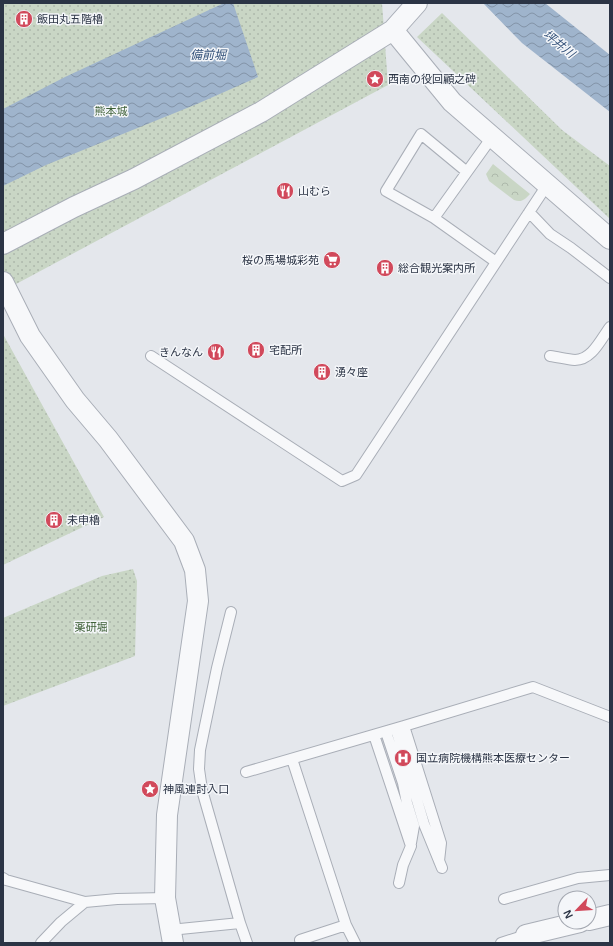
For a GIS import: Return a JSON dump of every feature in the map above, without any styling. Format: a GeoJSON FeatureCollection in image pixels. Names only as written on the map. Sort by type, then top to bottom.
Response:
{"type":"FeatureCollection","features":[{"type":"Feature","properties":{"kind":"street"},"geometry":{"type":"LineString","coordinates":[[3,244],[74,207],[134,179],[261,112],[393,30],[417,3]]}},
{"type":"Feature","properties":{"kind":"street"},"geometry":{"type":"LineString","coordinates":[[393,30],[452,102],[610,239]]}},
{"type":"Feature","properties":{"kind":"street"},"geometry":{"type":"LineString","coordinates":[[3,282],[30,336],[75,400],[108,439],[184,541],[195,570],[198,601],[168,815],[165,898],[172,936]]}},
{"type":"Feature","properties":{"kind":"street"},"geometry":{"type":"LineString","coordinates":[[597,918],[610,915]]}},
{"type":"Feature","properties":{"kind":"street"},"geometry":{"type":"LineString","coordinates":[[526,935],[557,928]]}},
{"type":"Feature","properties":{"kind":"lane"},"geometry":{"type":"LineString","coordinates":[[467,172],[421,134],[386,191],[434,218],[496,262]]}},
{"type":"Feature","properties":{"kind":"lane"},"geometry":{"type":"LineString","coordinates":[[434,218],[492,137]]}},
{"type":"Feature","properties":{"kind":"lane"},"geometry":{"type":"LineString","coordinates":[[151,356],[342,481],[356,475],[547,185]]}},
{"type":"Feature","properties":{"kind":"lane"},"geometry":{"type":"LineString","coordinates":[[529,212],[550,234],[610,278]]}},
{"type":"Feature","properties":{"kind":"lane"},"geometry":{"type":"LineString","coordinates":[[550,356],[576,360],[586,358],[610,327]]}},
{"type":"Feature","properties":{"kind":"lane"},"geometry":{"type":"LineString","coordinates":[[231,612],[217,668],[200,750],[199,769],[202,790],[247,943]]}},
{"type":"Feature","properties":{"kind":"lane"},"geometry":{"type":"LineString","coordinates":[[246,772],[533,687],[610,717]]}},
{"type":"Feature","properties":{"kind":"lane"},"geometry":{"type":"LineString","coordinates":[[395,729],[403,783],[414,826],[411,846],[403,865],[399,883]]}},
{"type":"Feature","properties":{"kind":"lane"},"geometry":{"type":"LineString","coordinates":[[395,729],[440,843],[441,865]]}},
{"type":"Feature","properties":{"kind":"lane"},"geometry":{"type":"LineString","coordinates":[[374,735],[411,846]]}},
{"type":"Feature","properties":{"kind":"lane"},"geometry":{"type":"LineString","coordinates":[[292,759],[346,925],[355,943]]}},
{"type":"Feature","properties":{"kind":"lane"},"geometry":{"type":"LineString","coordinates":[[504,899],[578,878],[610,875]]}},
{"type":"Feature","properties":{"kind":"lane"},"geometry":{"type":"LineString","coordinates":[[3,878],[85,902],[117,899],[165,898]]}},
{"type":"Feature","properties":{"kind":"lane"},"geometry":{"type":"LineString","coordinates":[[41,943],[61,922],[85,902]]}},
{"type":"Feature","properties":{"kind":"lane"},"geometry":{"type":"LineString","coordinates":[[172,936],[240,923]]}},
{"type":"Feature","properties":{"kind":"lane"},"geometry":{"type":"LineString","coordinates":[[300,940],[346,925]]}},
{"type":"Feature","properties":{"kind":"lane"},"geometry":{"type":"LineString","coordinates":[[501,943],[526,935]]}},
{"type":"Feature","properties":{"kind":"green space","name":"熊本城"},"geometry":{"type":"Polygon","coordinates":[[[3,3],[382,3],[388,85],[3,291],[3,3]]]}},
{"type":"Feature","properties":{"kind":"green space"},"geometry":{"type":"Polygon","coordinates":[[[442,13],[562,130],[610,166],[610,219],[417,37],[442,13]]]}},
{"type":"Feature","properties":{"kind":"green space"},"geometry":{"type":"Polygon","coordinates":[[[493,164],[530,194],[525,199],[517,201],[489,181],[486,174],[493,164]]]}},
{"type":"Feature","properties":{"kind":"green space"},"geometry":{"type":"Polygon","coordinates":[[[3,334],[104,517],[3,565],[3,334]]]}},
{"type":"Feature","properties":{"kind":"green space","name":"薬研堀"},"geometry":{"type":"Polygon","coordinates":[[[133,569],[137,581],[135,656],[3,706],[3,618],[102,576],[133,569]]]}},
{"type":"Feature","properties":{"kind":"water","name":"備前堀"},"geometry":{"type":"Polygon","coordinates":[[[224,3],[233,3],[258,77],[197,104],[46,165],[3,186],[3,109],[65,77],[224,3]]]}},
{"type":"Feature","properties":{"kind":"water","name":"坪井川"},"geometry":{"type":"Polygon","coordinates":[[[483,3],[545,3],[610,55],[610,112],[522,43],[483,3]]]}},
{"type":"Feature","properties":{"kind":"place","name":"飯田丸五階櫓"},"geometry":{"type":"Point","coordinates":[24,19]}},
{"type":"Feature","properties":{"kind":"place","name":"西南の役回顧之碑"},"geometry":{"type":"Point","coordinates":[375,79]}},
{"type":"Feature","properties":{"kind":"place","name":"山むら"},"geometry":{"type":"Point","coordinates":[285,191]}},
{"type":"Feature","properties":{"kind":"place","name":"桜の馬場城彩苑"},"geometry":{"type":"Point","coordinates":[332,260]}},
{"type":"Feature","properties":{"kind":"place","name":"総合観光案内所"},"geometry":{"type":"Point","coordinates":[385,268]}},
{"type":"Feature","properties":{"kind":"place","name":"宅配所"},"geometry":{"type":"Point","coordinates":[256,350]}},
{"type":"Feature","properties":{"kind":"place","name":"きんなん"},"geometry":{"type":"Point","coordinates":[216,352]}},
{"type":"Feature","properties":{"kind":"place","name":"湧々座"},"geometry":{"type":"Point","coordinates":[322,372]}},
{"type":"Feature","properties":{"kind":"place","name":"未申櫓"},"geometry":{"type":"Point","coordinates":[54,520]}},
{"type":"Feature","properties":{"kind":"place","name":"国立病院機構熊本医療センター"},"geometry":{"type":"Point","coordinates":[403,758]}},
{"type":"Feature","properties":{"kind":"place","name":"神風連討入口"},"geometry":{"type":"Point","coordinates":[150,789]}}]}
